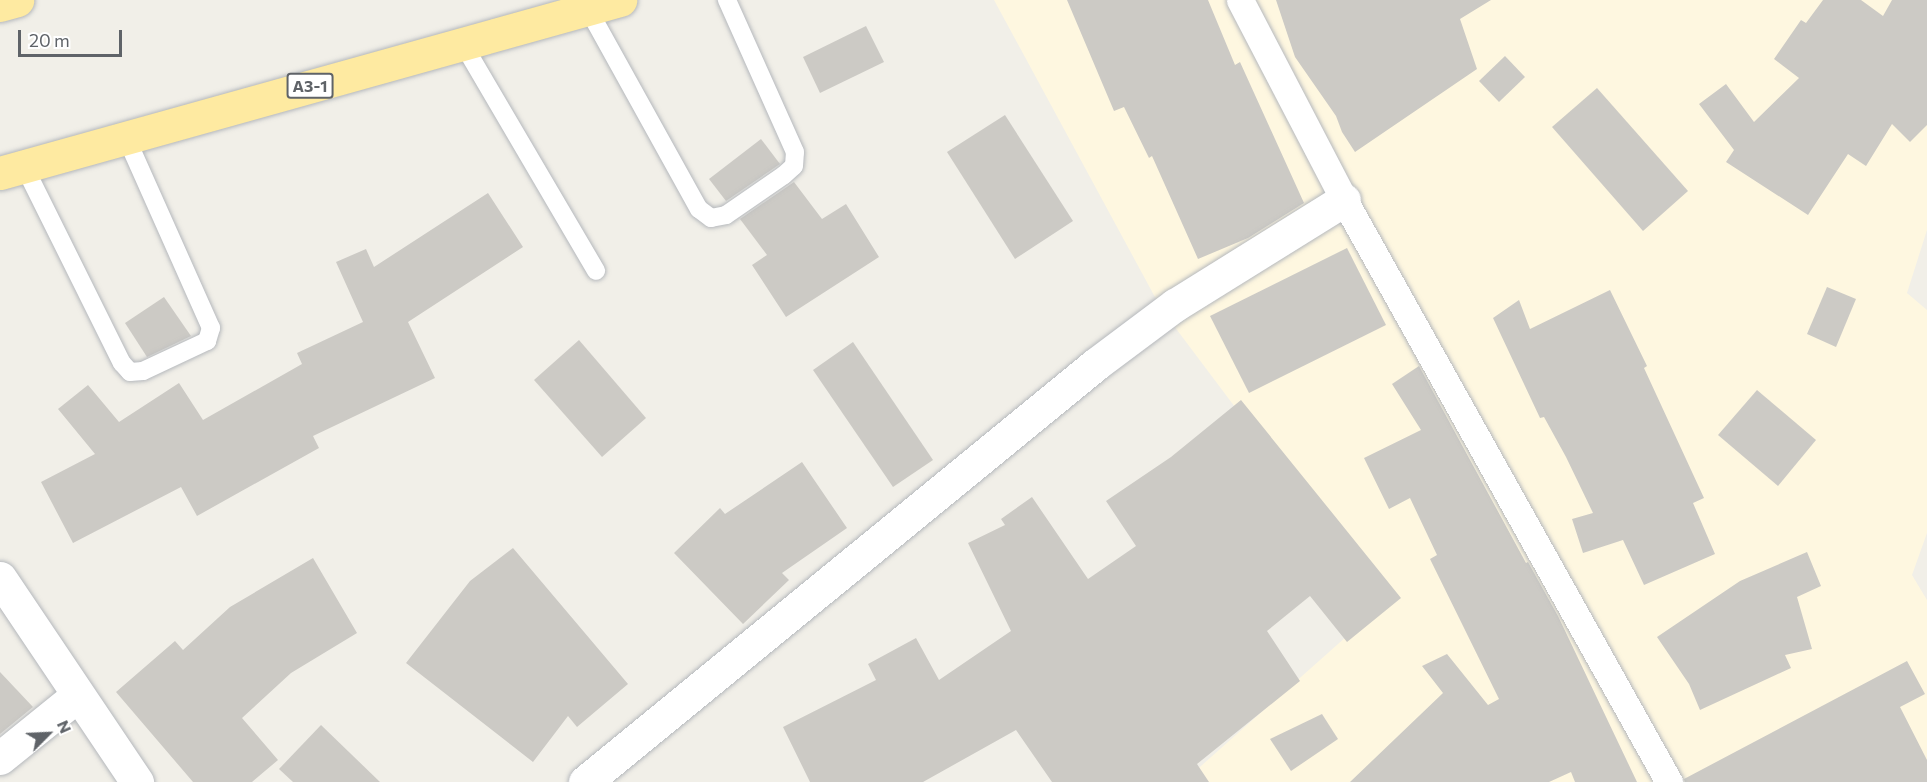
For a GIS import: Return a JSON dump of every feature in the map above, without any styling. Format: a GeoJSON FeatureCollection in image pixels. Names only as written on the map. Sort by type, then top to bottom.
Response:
{"type":"FeatureCollection","features":[{"type":"Feature","properties":{"kind":"highway"},"geometry":{"type":"LineString","coordinates":[[0,5],[17,0]]}},
{"type":"Feature","properties":{"kind":"highway","name":"A3-1"},"geometry":{"type":"LineString","coordinates":[[12,169],[620,0]]}},
{"type":"Feature","properties":{"kind":"street"},"geometry":{"type":"LineString","coordinates":[[1240,0],[1344,200],[1669,782]]}},
{"type":"Feature","properties":{"kind":"street"},"geometry":{"type":"LineString","coordinates":[[585,782],[1096,364],[1175,305],[1344,200]]}},
{"type":"Feature","properties":{"kind":"street"},"geometry":{"type":"LineString","coordinates":[[0,578],[137,782]]}},
{"type":"Feature","properties":{"kind":"street"},"geometry":{"type":"LineString","coordinates":[[0,758],[78,695]]}},
{"type":"Feature","properties":{"kind":"lane"},"geometry":{"type":"LineString","coordinates":[[588,9],[699,209],[711,218],[726,215],[794,166],[795,152],[727,0]]}},
{"type":"Feature","properties":{"kind":"lane"},"geometry":{"type":"LineString","coordinates":[[463,44],[597,270]]}},
{"type":"Feature","properties":{"kind":"lane"},"geometry":{"type":"LineString","coordinates":[[12,169],[122,363],[130,372],[143,371],[207,341],[211,328],[126,137]]}},
{"type":"Feature","properties":{"kind":"shaded area"},"geometry":{"type":"Polygon","coordinates":[[[994,0],[1927,0],[1927,230],[1907,293],[1927,310],[1927,533],[1912,575],[1927,600],[1927,760],[1911,782],[1183,782],[1383,604],[1162,310],[994,0]]]}},
{"type":"Feature","properties":{"kind":"building"},"geometry":{"type":"Polygon","coordinates":[[[1067,0],[1208,0],[1235,65],[1240,62],[1304,203],[1248,238],[1198,259],[1152,156],[1149,158],[1124,107],[1114,111],[1067,0]]]}},
{"type":"Feature","properties":{"kind":"building"},"geometry":{"type":"Polygon","coordinates":[[[1276,0],[1491,0],[1460,19],[1477,69],[1355,152],[1342,132],[1336,116],[1295,57],[1276,0]]]}},
{"type":"Feature","properties":{"kind":"building"},"geometry":{"type":"Polygon","coordinates":[[[1823,0],[1861,0],[1883,16],[1892,0],[1927,0],[1927,125],[1910,142],[1892,124],[1866,166],[1848,154],[1808,215],[1726,162],[1734,150],[1699,104],[1726,84],[1754,122],[1799,78],[1774,59],[1801,20],[1806,23],[1823,0]]]}},
{"type":"Feature","properties":{"kind":"building"},"geometry":{"type":"Polygon","coordinates":[[[866,26],[884,62],[820,93],[803,57],[866,26]]]}},
{"type":"Feature","properties":{"kind":"building"},"geometry":{"type":"Polygon","coordinates":[[[1505,56],[1525,77],[1499,102],[1479,81],[1505,56]]]}},
{"type":"Feature","properties":{"kind":"building"},"geometry":{"type":"Polygon","coordinates":[[[1597,88],[1688,191],[1643,231],[1552,127],[1597,88]]]}},
{"type":"Feature","properties":{"kind":"building"},"geometry":{"type":"Polygon","coordinates":[[[1005,115],[1073,221],[1015,259],[947,152],[1005,115]]]}},
{"type":"Feature","properties":{"kind":"building"},"geometry":{"type":"Polygon","coordinates":[[[761,139],[780,164],[726,201],[709,179],[761,139]]]}},
{"type":"Feature","properties":{"kind":"building"},"geometry":{"type":"Polygon","coordinates":[[[794,182],[822,219],[846,204],[879,257],[786,317],[752,265],[767,255],[740,219],[794,182]]]}},
{"type":"Feature","properties":{"kind":"building"},"geometry":{"type":"Polygon","coordinates":[[[488,193],[523,247],[408,322],[435,378],[313,436],[319,448],[197,516],[181,487],[73,543],[41,482],[95,454],[58,409],[88,385],[119,422],[179,383],[203,420],[302,364],[297,353],[363,322],[336,262],[366,249],[374,267],[488,193]]]}},
{"type":"Feature","properties":{"kind":"building"},"geometry":{"type":"Polygon","coordinates":[[[1347,248],[1386,325],[1249,393],[1210,316],[1347,248]]]}},
{"type":"Feature","properties":{"kind":"building"},"geometry":{"type":"Polygon","coordinates":[[[1827,287],[1856,299],[1836,347],[1807,334],[1827,287]]]}},
{"type":"Feature","properties":{"kind":"building"},"geometry":{"type":"Polygon","coordinates":[[[1610,290],[1647,366],[1644,368],[1704,498],[1693,503],[1715,554],[1644,585],[1623,540],[1583,553],[1572,519],[1593,513],[1544,417],[1540,418],[1493,318],[1519,300],[1530,329],[1610,290]]]}},
{"type":"Feature","properties":{"kind":"building"},"geometry":{"type":"Polygon","coordinates":[[[164,297],[191,336],[147,357],[125,323],[164,297]]]}},
{"type":"Feature","properties":{"kind":"building"},"geometry":{"type":"Polygon","coordinates":[[[579,340],[646,418],[602,457],[534,380],[579,340]]]}},
{"type":"Feature","properties":{"kind":"building"},"geometry":{"type":"Polygon","coordinates":[[[853,342],[933,460],[893,487],[813,370],[853,342]]]}},
{"type":"Feature","properties":{"kind":"building"},"geometry":{"type":"Polygon","coordinates":[[[1419,366],[1526,563],[1528,562],[1558,616],[1637,782],[1575,782],[1571,772],[1549,782],[1350,782],[1443,693],[1422,666],[1447,654],[1488,705],[1499,699],[1430,559],[1437,555],[1410,498],[1389,509],[1364,458],[1421,430],[1392,384],[1419,366]]]}},
{"type":"Feature","properties":{"kind":"building"},"geometry":{"type":"Polygon","coordinates":[[[1757,390],[1816,440],[1778,486],[1718,435],[1757,390]]]}},
{"type":"Feature","properties":{"kind":"building"},"geometry":{"type":"Polygon","coordinates":[[[1241,400],[1401,598],[1347,642],[1310,596],[1267,631],[1300,681],[1197,764],[1209,782],[1052,782],[1016,730],[923,782],[810,782],[783,727],[876,680],[868,664],[916,638],[939,680],[1011,631],[968,543],[1005,525],[1001,519],[1032,497],[1088,579],[1136,546],[1106,501],[1171,457],[1241,400]]]}},
{"type":"Feature","properties":{"kind":"building"},"geometry":{"type":"Polygon","coordinates":[[[802,462],[847,528],[782,573],[789,580],[743,624],[674,553],[720,508],[725,514],[802,462]]]}},
{"type":"Feature","properties":{"kind":"building"},"geometry":{"type":"Polygon","coordinates":[[[513,548],[628,684],[577,727],[568,716],[533,762],[406,663],[470,581],[513,548]]]}},
{"type":"Feature","properties":{"kind":"building"},"geometry":{"type":"Polygon","coordinates":[[[1807,552],[1821,586],[1797,597],[1812,649],[1785,655],[1791,668],[1700,710],[1689,684],[1657,637],[1740,581],[1807,552]]]}},
{"type":"Feature","properties":{"kind":"building"},"geometry":{"type":"Polygon","coordinates":[[[313,558],[357,633],[291,673],[242,718],[278,760],[252,782],[193,782],[116,692],[175,641],[183,650],[230,607],[313,558]]]}},
{"type":"Feature","properties":{"kind":"building"},"geometry":{"type":"Polygon","coordinates":[[[1907,661],[1925,694],[1900,707],[1927,760],[1927,782],[1685,782],[1684,779],[1907,661]]]}},
{"type":"Feature","properties":{"kind":"building"},"geometry":{"type":"Polygon","coordinates":[[[0,672],[33,707],[0,734],[0,672]]]}},
{"type":"Feature","properties":{"kind":"building"},"geometry":{"type":"Polygon","coordinates":[[[1322,714],[1338,739],[1291,771],[1270,739],[1322,714]]]}},
{"type":"Feature","properties":{"kind":"building"},"geometry":{"type":"Polygon","coordinates":[[[321,725],[380,782],[293,782],[279,769],[321,725]]]}}]}
